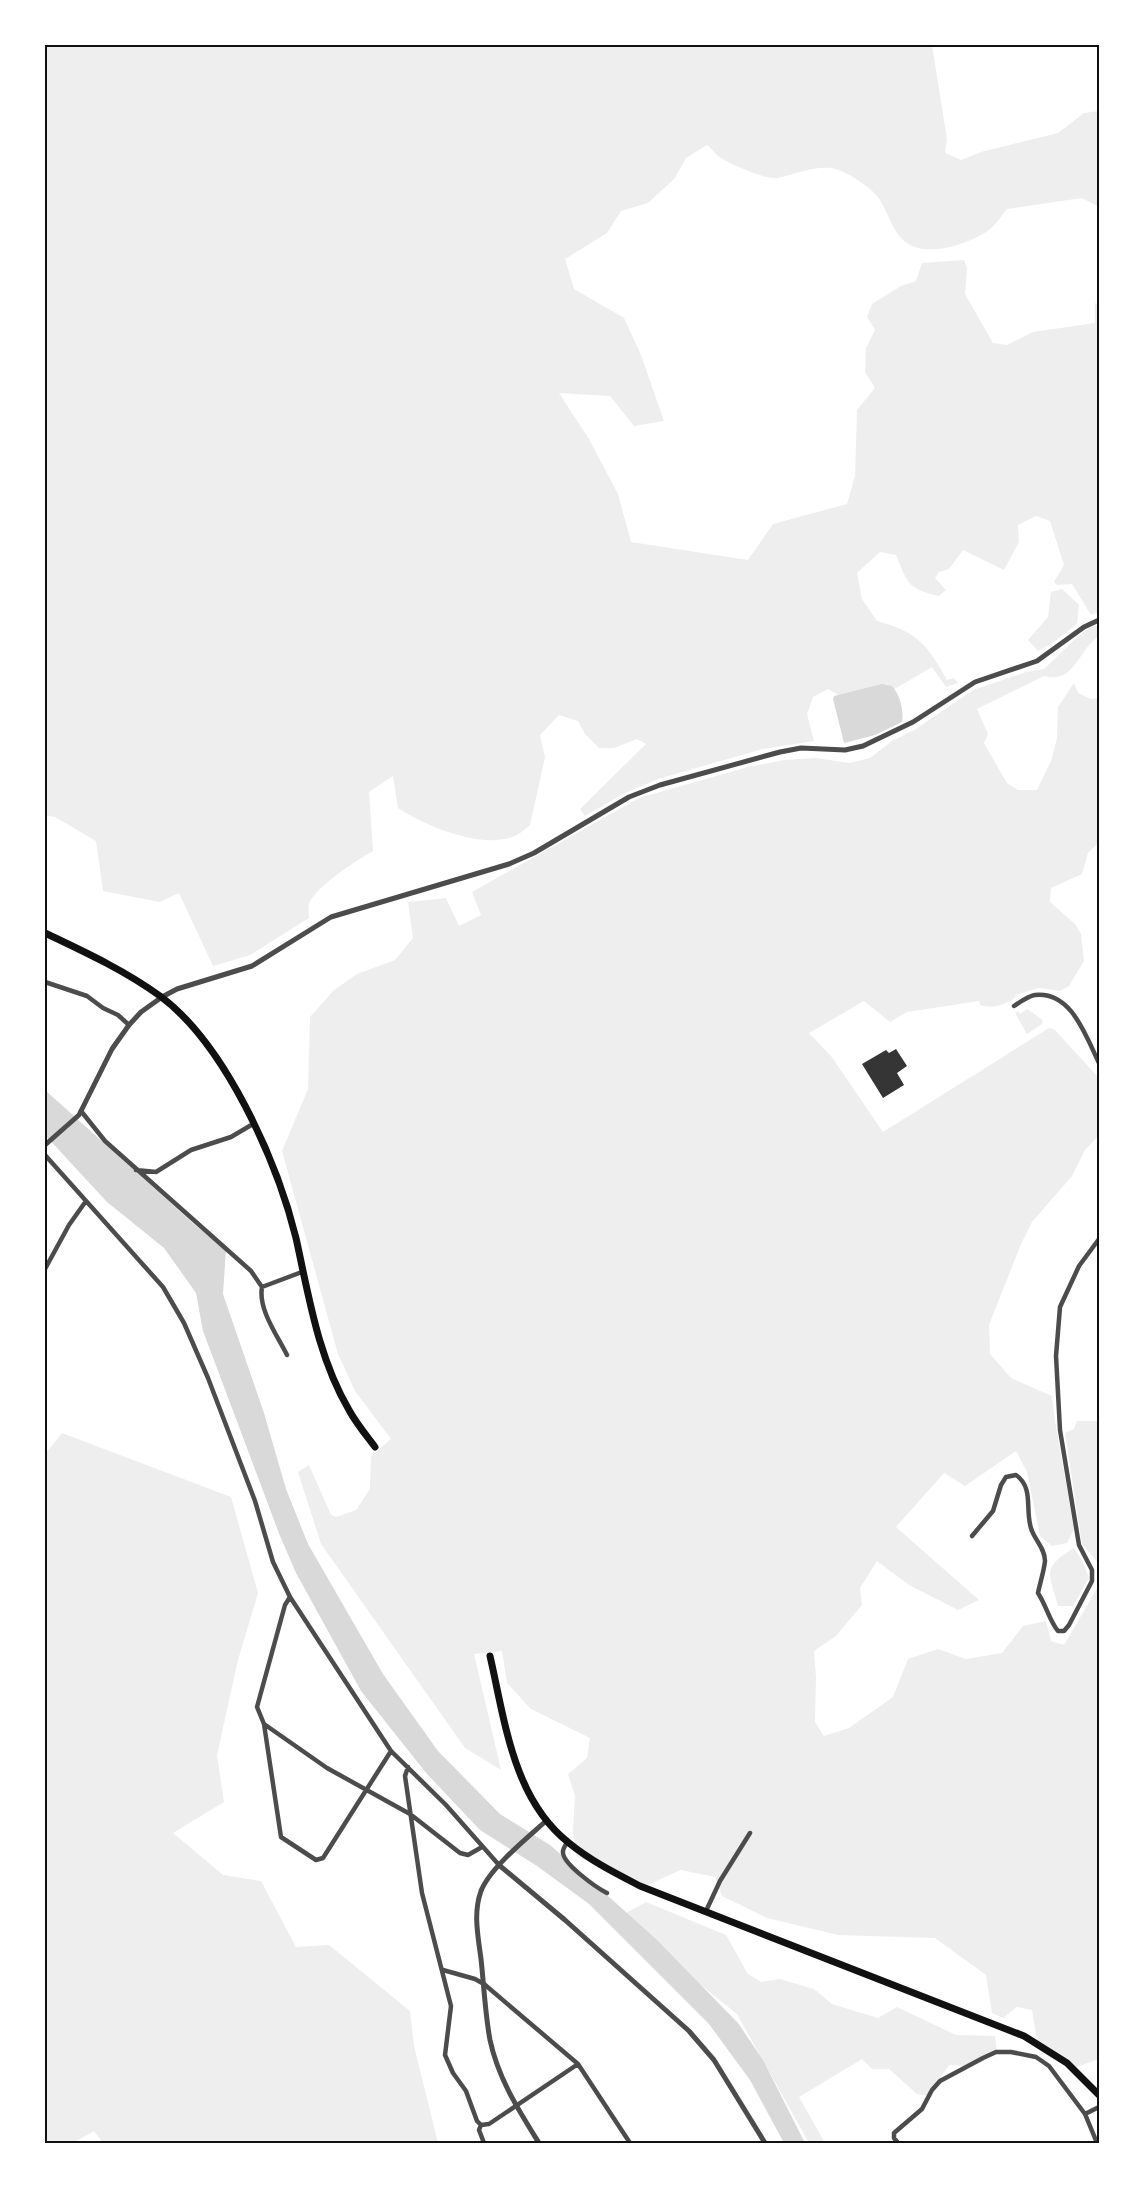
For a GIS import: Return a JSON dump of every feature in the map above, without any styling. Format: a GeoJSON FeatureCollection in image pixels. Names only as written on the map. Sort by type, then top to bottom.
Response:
{"type":"FeatureCollection","features":[{"type":"Feature","properties":{"kind":"main road"},"geometry":{"type":"LineString","coordinates":[[45,933],[124,972],[162,997],[183,1016],[209,1047],[227,1074],[253,1124],[278,1181],[295,1236],[312,1314],[325,1358],[349,1411],[375,1447]]}},
{"type":"Feature","properties":{"kind":"main road"},"geometry":{"type":"LineString","coordinates":[[490,1656],[514,1758],[529,1793],[546,1821],[567,1842],[599,1865],[640,1886],[1024,2036],[1067,2063],[1099,2095]]}},
{"type":"Feature","properties":{"kind":"street"},"geometry":{"type":"LineString","coordinates":[[45,1145],[81,1111],[112,1049],[129,1025],[141,1012],[177,989],[252,966],[331,917],[509,864],[534,853],[629,797],[660,785],[780,752],[801,748],[845,750],[863,746],[913,722],[975,682],[1037,661],[1084,627],[1099,620]]}},
{"type":"Feature","properties":{"kind":"street"},"geometry":{"type":"LineString","coordinates":[[45,982],[87,996],[103,1008],[118,1015],[129,1025]]}},
{"type":"Feature","properties":{"kind":"street"},"geometry":{"type":"LineString","coordinates":[[1014,1006],[1033,995],[1047,996],[1066,1005],[1075,1017],[1099,1063]]}},
{"type":"Feature","properties":{"kind":"street"},"geometry":{"type":"LineString","coordinates":[[81,1111],[105,1141],[251,1272],[262,1287],[264,1309],[287,1355]]}},
{"type":"Feature","properties":{"kind":"street"},"geometry":{"type":"LineString","coordinates":[[136,1170],[156,1172],[192,1150],[231,1137],[253,1124]]}},
{"type":"Feature","properties":{"kind":"street"},"geometry":{"type":"LineString","coordinates":[[45,1155],[163,1287],[184,1323],[208,1378],[255,1501],[273,1562],[290,1597],[391,1751],[446,1805],[499,1865],[565,1920],[689,2031],[714,2060],[765,2143]]}},
{"type":"Feature","properties":{"kind":"street"},"geometry":{"type":"LineString","coordinates":[[45,1269],[69,1225],[86,1201]]}},
{"type":"Feature","properties":{"kind":"street"},"geometry":{"type":"LineString","coordinates":[[972,1536],[993,1511],[1006,1477],[1016,1475],[1023,1480],[1031,1530],[1042,1547],[1045,1558],[1038,1593],[1046,1605],[1053,1626],[1064,1631],[1092,1581],[1092,1570],[1078,1545],[1060,1430],[1056,1356],[1060,1307],[1078,1266],[1099,1239]]}},
{"type":"Feature","properties":{"kind":"street"},"geometry":{"type":"LineString","coordinates":[[262,1287],[302,1272]]}},
{"type":"Feature","properties":{"kind":"street"},"geometry":{"type":"LineString","coordinates":[[290,1597],[285,1605],[257,1707],[264,1724],[280,1837],[316,1860],[323,1858],[391,1751]]}},
{"type":"Feature","properties":{"kind":"street"},"geometry":{"type":"LineString","coordinates":[[264,1724],[327,1768],[410,1814],[460,1853],[468,1855],[482,1846]]}},
{"type":"Feature","properties":{"kind":"street"},"geometry":{"type":"LineString","coordinates":[[408,1767],[405,1776],[422,1893],[451,2006],[445,2055],[453,2073],[466,2091],[481,2126]]}},
{"type":"Feature","properties":{"kind":"street"},"geometry":{"type":"LineString","coordinates":[[539,2143],[515,2105],[502,2076],[491,2042],[476,1912],[482,1889],[499,1865],[546,1821]]}},
{"type":"Feature","properties":{"kind":"street"},"geometry":{"type":"LineString","coordinates":[[706,1911],[720,1881],[750,1833]]}},
{"type":"Feature","properties":{"kind":"street"},"geometry":{"type":"LineString","coordinates":[[567,1842],[563,1851],[564,1858],[592,1885],[607,1893]]}},
{"type":"Feature","properties":{"kind":"street"},"geometry":{"type":"LineString","coordinates":[[443,1970],[475,1979],[484,1984],[578,2064],[630,2143]]}},
{"type":"Feature","properties":{"kind":"street"},"geometry":{"type":"LineString","coordinates":[[898,2143],[894,2138],[894,2133],[922,2109],[932,2090],[940,2081],[996,2052],[1019,2052],[1036,2057],[1049,2066],[1085,2114],[1097,2143]]}},
{"type":"Feature","properties":{"kind":"street"},"geometry":{"type":"LineString","coordinates":[[484,2143],[478,2130],[481,2126],[489,2124],[578,2064]]}},
{"type":"Feature","properties":{"kind":"street"},"geometry":{"type":"LineString","coordinates":[[1085,2114],[1099,2107]]}},
{"type":"Feature","properties":{"kind":"shaded area"},"geometry":{"type":"Polygon","coordinates":[[[45,45],[932,45],[947,139],[945,153],[961,160],[981,152],[1058,133],[1084,113],[1099,111],[1099,207],[1082,198],[1007,209],[989,230],[959,245],[946,248],[922,249],[903,240],[876,195],[844,172],[831,168],[810,169],[771,178],[726,161],[707,145],[686,158],[674,179],[648,203],[621,211],[607,233],[565,259],[574,289],[624,318],[641,355],[664,421],[634,426],[610,396],[559,393],[589,439],[618,494],[631,542],[748,560],[773,524],[847,504],[855,476],[857,410],[875,388],[865,372],[866,348],[875,330],[867,317],[872,304],[901,286],[916,281],[922,263],[964,260],[967,268],[965,294],[993,343],[1007,345],[1033,332],[1095,323],[1095,303],[1099,305],[1099,612],[1091,615],[1072,584],[1057,585],[1054,582],[1064,565],[1050,521],[1036,516],[1018,525],[1019,542],[1004,570],[963,550],[949,569],[939,572],[935,578],[946,590],[939,596],[915,588],[903,573],[896,555],[880,552],[857,573],[862,599],[877,621],[902,630],[919,641],[934,657],[947,680],[954,678],[958,683],[946,687],[932,667],[884,695],[856,691],[838,695],[828,689],[813,697],[807,714],[814,741],[763,749],[658,779],[625,793],[585,816],[580,809],[646,744],[637,739],[614,748],[599,748],[585,734],[578,721],[559,715],[540,735],[545,757],[530,825],[517,835],[502,840],[471,838],[455,834],[409,815],[398,808],[393,776],[369,792],[373,851],[337,874],[313,897],[309,904],[309,918],[250,955],[213,966],[179,893],[160,902],[103,891],[96,841],[55,817],[45,815],[45,45]]]}},
{"type":"Feature","properties":{"kind":"shaded area"},"geometry":{"type":"Polygon","coordinates":[[[1062,589],[1079,605],[1077,624],[1038,651],[1028,640],[1048,617],[1051,592],[1062,589]]]}},
{"type":"Feature","properties":{"kind":"shaded area"},"geometry":{"type":"Polygon","coordinates":[[[1099,624],[1099,636],[1069,671],[1054,677],[1044,676],[977,709],[988,734],[984,743],[1007,783],[1018,790],[1037,790],[1051,761],[1057,738],[1058,707],[1074,683],[1078,693],[1091,699],[1099,698],[1099,842],[1088,853],[1082,874],[1051,888],[1050,902],[1075,924],[1081,934],[1084,961],[1069,986],[1060,991],[1039,988],[1015,995],[1016,997],[1008,1002],[995,1006],[980,1005],[979,1001],[907,1012],[890,1022],[864,1001],[809,1033],[831,1056],[883,1132],[1049,1028],[1054,1029],[1099,1078],[1099,1135],[1085,1150],[1072,1176],[1032,1222],[989,1325],[990,1354],[1011,1378],[1052,1396],[1074,1529],[1067,1543],[1052,1546],[1040,1536],[1027,1472],[1016,1451],[965,1486],[944,1473],[896,1527],[979,1600],[958,1610],[909,1585],[877,1561],[860,1588],[862,1605],[836,1636],[814,1651],[815,1722],[824,1736],[849,1728],[893,1697],[908,1659],[938,1649],[966,1659],[1002,1653],[1023,1626],[1046,1621],[1051,1641],[1064,1645],[1099,1585],[1099,2059],[1071,2069],[1038,2047],[1032,2010],[1017,2007],[1003,2018],[992,2013],[986,1975],[935,1938],[838,1935],[767,1918],[722,1896],[715,1877],[681,1870],[647,1885],[630,1881],[576,1856],[573,1832],[575,1796],[568,1774],[587,1758],[590,1738],[531,1709],[507,1683],[502,1651],[474,1654],[501,1770],[465,1748],[321,1544],[298,1472],[309,1465],[331,1515],[336,1517],[356,1510],[370,1489],[371,1456],[391,1439],[355,1391],[338,1354],[282,1151],[308,1089],[310,1017],[334,990],[357,974],[395,960],[413,938],[408,902],[446,898],[459,926],[481,915],[472,892],[639,798],[748,767],[784,760],[816,758],[849,763],[870,758],[892,741],[916,729],[973,690],[1026,672],[1044,669],[1075,639],[1089,628],[1099,624]]]}},
{"type":"Feature","properties":{"kind":"shaded area"},"geometry":{"type":"Polygon","coordinates":[[[882,684],[892,686],[897,694],[902,708],[902,722],[875,735],[844,743],[834,696],[882,684]]]}},
{"type":"Feature","properties":{"kind":"shaded area"},"geometry":{"type":"Polygon","coordinates":[[[1027,1009],[1043,1020],[1042,1024],[1027,1034],[1015,1013],[1018,1011],[1020,1014],[1027,1009]]]}},
{"type":"Feature","properties":{"kind":"shaded area"},"geometry":{"type":"Polygon","coordinates":[[[45,1090],[195,1225],[226,1250],[223,1294],[264,1413],[286,1489],[308,1544],[383,1674],[438,1751],[500,1814],[550,1845],[657,1940],[738,2023],[763,2060],[805,2143],[784,2143],[750,2080],[709,2024],[589,1904],[537,1866],[480,1830],[427,1774],[361,1691],[296,1573],[280,1536],[203,1331],[196,1293],[164,1248],[107,1202],[45,1135],[45,1090]]]}},
{"type":"Feature","properties":{"kind":"shaded area"},"geometry":{"type":"Polygon","coordinates":[[[1077,1421],[1099,1421],[1099,1564],[1082,1544],[1065,1433],[1074,1429],[1077,1421]]]}},
{"type":"Feature","properties":{"kind":"shaded area"},"geometry":{"type":"Polygon","coordinates":[[[62,1433],[231,1497],[258,1593],[238,1660],[217,1755],[224,1802],[173,1833],[223,1875],[261,1881],[296,1947],[329,1945],[410,2011],[414,2046],[438,2143],[103,2143],[94,2131],[73,2143],[45,2143],[45,1454],[62,1433]]]}},
{"type":"Feature","properties":{"kind":"shaded area"},"geometry":{"type":"Polygon","coordinates":[[[1074,1548],[1089,1578],[1073,1606],[1058,1606],[1050,1572],[1056,1561],[1074,1548]]]}},
{"type":"Feature","properties":{"kind":"shaded area"},"geometry":{"type":"Polygon","coordinates":[[[646,1902],[726,1935],[748,1974],[761,1982],[780,1979],[814,1989],[832,2004],[878,2018],[897,2007],[956,2035],[995,2036],[997,2052],[963,2066],[949,2065],[928,2096],[917,2094],[889,2069],[872,2069],[862,2059],[799,2097],[825,2143],[809,2143],[737,2014],[617,1918],[646,1902]]]}},
{"type":"Feature","properties":{"kind":"building"},"geometry":{"type":"Polygon","coordinates":[[[896,1049],[907,1066],[897,1073],[904,1085],[883,1098],[862,1064],[886,1050],[889,1053],[896,1049]]]}}]}
